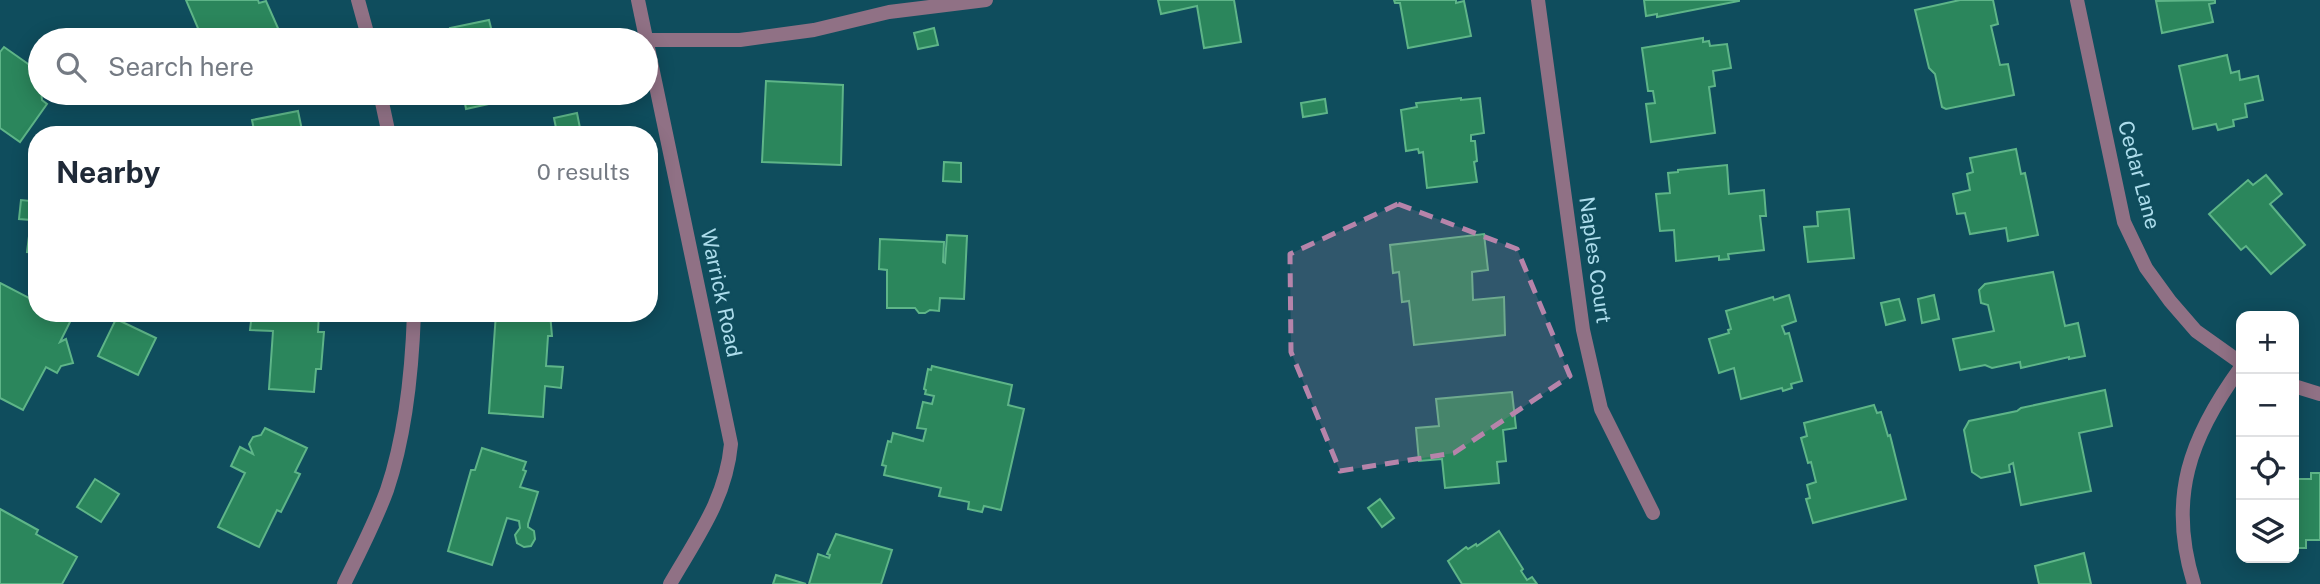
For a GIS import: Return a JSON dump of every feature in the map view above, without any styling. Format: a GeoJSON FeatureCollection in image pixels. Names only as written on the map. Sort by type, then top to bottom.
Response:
{"type":"FeatureCollection","features":[{"type":"Feature","properties":{"kind":"street"},"geometry":{"type":"LineString","coordinates":[[358,0],[366,28]]}},
{"type":"Feature","properties":{"kind":"street","name":"Warrick Road"},"geometry":{"type":"LineString","coordinates":[[638,0],[644,28]]}},
{"type":"Feature","properties":{"kind":"street"},"geometry":{"type":"LineString","coordinates":[[658,40],[740,40],[814,30],[889,12],[986,0]]}},
{"type":"Feature","properties":{"kind":"street","name":"Naples Court"},"geometry":{"type":"LineString","coordinates":[[1538,0],[1583,330],[1601,409],[1653,513]]}},
{"type":"Feature","properties":{"kind":"street","name":"Cedar Lane"},"geometry":{"type":"LineString","coordinates":[[2077,0],[2124,222],[2146,268],[2170,301],[2196,331],[2236,361]]}},
{"type":"Feature","properties":{"kind":"street","name":"Warrick Road"},"geometry":{"type":"LineString","coordinates":[[658,97],[731,444],[729,469],[719,499],[670,584]]}},
{"type":"Feature","properties":{"kind":"street"},"geometry":{"type":"LineString","coordinates":[[383,105],[387,126]]}},
{"type":"Feature","properties":{"kind":"street"},"geometry":{"type":"LineString","coordinates":[[344,584],[362,551],[387,490],[399,447],[413,356],[414,322]]}},
{"type":"Feature","properties":{"kind":"street"},"geometry":{"type":"LineString","coordinates":[[2194,584],[2184,534],[2184,491],[2189,465],[2203,425],[2236,373]]}},
{"type":"Feature","properties":{"kind":"street"},"geometry":{"type":"LineString","coordinates":[[2299,388],[2320,394]]}},
{"type":"Feature","properties":{"kind":"highlighted area"},"geometry":{"type":"Polygon","coordinates":[[[1398,204],[1517,249],[1570,376],[1454,453],[1340,471],[1291,352],[1290,254],[1398,204]]]}},
{"type":"Feature","properties":{"kind":"building"},"geometry":{"type":"Polygon","coordinates":[[[186,0],[266,1],[278,28],[198,28],[186,0]]]}},
{"type":"Feature","properties":{"kind":"building"},"geometry":{"type":"Polygon","coordinates":[[[1158,0],[1234,0],[1241,42],[1204,48],[1197,6],[1161,14],[1158,0]]]}},
{"type":"Feature","properties":{"kind":"building"},"geometry":{"type":"Polygon","coordinates":[[[1394,0],[1456,0],[1456,3],[1464,1],[1471,36],[1408,48],[1400,3],[1395,3],[1394,0]]]}},
{"type":"Feature","properties":{"kind":"building"},"geometry":{"type":"Polygon","coordinates":[[[1644,0],[1739,1],[1657,17],[1657,14],[1646,16],[1644,0]]]}},
{"type":"Feature","properties":{"kind":"building"},"geometry":{"type":"Polygon","coordinates":[[[1960,0],[1993,0],[1998,24],[1991,26],[2000,65],[2008,64],[2014,95],[1946,109],[1942,107],[1935,74],[1929,68],[1915,10],[1960,0]]]}},
{"type":"Feature","properties":{"kind":"building"},"geometry":{"type":"Polygon","coordinates":[[[2215,0],[2215,3],[2209,4],[2213,22],[2162,33],[2156,1],[2215,0]]]}},
{"type":"Feature","properties":{"kind":"building"},"geometry":{"type":"Polygon","coordinates":[[[489,20],[491,28],[450,28],[489,20]]]}},
{"type":"Feature","properties":{"kind":"building"},"geometry":{"type":"Polygon","coordinates":[[[934,28],[938,45],[918,49],[914,33],[934,28]]]}},
{"type":"Feature","properties":{"kind":"building"},"geometry":{"type":"Polygon","coordinates":[[[1703,38],[1703,42],[1709,41],[1710,46],[1727,44],[1731,68],[1713,71],[1715,86],[1709,87],[1715,133],[1651,142],[1646,104],[1655,103],[1653,91],[1648,91],[1642,48],[1703,38]]]}},
{"type":"Feature","properties":{"kind":"building"},"geometry":{"type":"Polygon","coordinates":[[[4,47],[28,64],[28,105],[46,105],[31,126],[28,126],[28,131],[20,142],[0,128],[0,52],[4,47]]]}},
{"type":"Feature","properties":{"kind":"building"},"geometry":{"type":"Polygon","coordinates":[[[2227,55],[2231,73],[2239,71],[2240,80],[2258,76],[2263,100],[2245,104],[2247,117],[2233,120],[2234,126],[2218,130],[2216,124],[2193,129],[2179,66],[2227,55]]]}},
{"type":"Feature","properties":{"kind":"building"},"geometry":{"type":"Polygon","coordinates":[[[766,81],[843,85],[841,165],[762,162],[766,81]]]}},
{"type":"Feature","properties":{"kind":"building"},"geometry":{"type":"Polygon","coordinates":[[[1480,98],[1484,133],[1471,135],[1471,141],[1475,141],[1477,182],[1427,188],[1423,152],[1419,153],[1418,149],[1406,151],[1401,110],[1417,107],[1416,103],[1480,98]]]}},
{"type":"Feature","properties":{"kind":"building"},"geometry":{"type":"Polygon","coordinates":[[[1325,99],[1327,113],[1303,117],[1301,103],[1325,99]]]}},
{"type":"Feature","properties":{"kind":"building"},"geometry":{"type":"Polygon","coordinates":[[[465,105],[484,105],[466,109],[465,105]]]}},
{"type":"Feature","properties":{"kind":"building"},"geometry":{"type":"Polygon","coordinates":[[[298,111],[301,126],[253,126],[252,120],[298,111]]]}},
{"type":"Feature","properties":{"kind":"building"},"geometry":{"type":"Polygon","coordinates":[[[577,113],[580,126],[556,126],[554,118],[577,113]]]}},
{"type":"Feature","properties":{"kind":"building"},"geometry":{"type":"Polygon","coordinates":[[[2016,149],[2021,174],[2025,173],[2038,235],[2008,241],[2006,228],[1970,234],[1965,213],[1957,214],[1953,194],[1970,190],[1967,174],[1973,172],[1970,158],[2016,149]]]}},
{"type":"Feature","properties":{"kind":"building"},"geometry":{"type":"Polygon","coordinates":[[[944,162],[961,163],[961,182],[943,181],[944,162]]]}},
{"type":"Feature","properties":{"kind":"building"},"geometry":{"type":"Polygon","coordinates":[[[1727,165],[1729,194],[1764,190],[1766,216],[1760,216],[1764,250],[1728,254],[1729,259],[1719,260],[1719,256],[1676,261],[1674,230],[1660,231],[1656,194],[1670,193],[1668,173],[1727,165]]]}},
{"type":"Feature","properties":{"kind":"building"},"geometry":{"type":"Polygon","coordinates":[[[2266,175],[2282,194],[2270,204],[2305,245],[2271,274],[2246,246],[2241,250],[2209,214],[2248,180],[2253,185],[2266,175]]]}},
{"type":"Feature","properties":{"kind":"building"},"geometry":{"type":"Polygon","coordinates":[[[21,200],[28,201],[28,220],[19,219],[21,200]]]}},
{"type":"Feature","properties":{"kind":"building"},"geometry":{"type":"Polygon","coordinates":[[[1849,209],[1854,258],[1808,262],[1804,227],[1818,226],[1817,212],[1849,209]]]}},
{"type":"Feature","properties":{"kind":"building"},"geometry":{"type":"Polygon","coordinates":[[[1484,234],[1488,270],[1472,272],[1473,300],[1504,297],[1505,335],[1414,345],[1409,301],[1402,302],[1399,272],[1393,273],[1390,245],[1484,234]]]}},
{"type":"Feature","properties":{"kind":"building"},"geometry":{"type":"Polygon","coordinates":[[[947,235],[967,236],[964,299],[940,298],[939,311],[930,310],[925,313],[919,313],[915,308],[887,308],[887,270],[879,269],[880,239],[944,242],[945,263],[947,235]]]}},
{"type":"Feature","properties":{"kind":"building"},"geometry":{"type":"Polygon","coordinates":[[[2053,272],[2065,326],[2078,323],[2085,356],[2021,368],[2020,362],[1992,368],[1985,365],[1960,370],[1953,339],[1994,331],[1988,305],[1981,303],[1979,290],[1985,284],[2053,272]]]}},
{"type":"Feature","properties":{"kind":"building"},"geometry":{"type":"Polygon","coordinates":[[[0,283],[28,297],[28,322],[70,322],[60,342],[66,339],[73,363],[61,366],[57,373],[46,367],[23,410],[0,398],[0,283]]]}},
{"type":"Feature","properties":{"kind":"building"},"geometry":{"type":"Polygon","coordinates":[[[1789,295],[1796,321],[1782,326],[1785,334],[1789,333],[1802,381],[1791,384],[1792,388],[1783,391],[1782,388],[1741,399],[1734,368],[1719,373],[1709,339],[1729,333],[1728,330],[1731,329],[1726,311],[1789,295]]]}},
{"type":"Feature","properties":{"kind":"building"},"geometry":{"type":"Polygon","coordinates":[[[1934,295],[1939,319],[1922,323],[1918,299],[1934,295]]]}},
{"type":"Feature","properties":{"kind":"building"},"geometry":{"type":"Polygon","coordinates":[[[1899,299],[1905,320],[1886,325],[1881,303],[1899,299]]]}},
{"type":"Feature","properties":{"kind":"building"},"geometry":{"type":"Polygon","coordinates":[[[115,322],[122,322],[156,338],[138,375],[98,356],[115,322]]]}},
{"type":"Feature","properties":{"kind":"building"},"geometry":{"type":"Polygon","coordinates":[[[251,322],[319,322],[318,332],[324,332],[321,369],[316,369],[314,392],[269,389],[273,331],[250,330],[251,322]]]}},
{"type":"Feature","properties":{"kind":"building"},"geometry":{"type":"Polygon","coordinates":[[[495,322],[551,322],[552,336],[548,336],[546,366],[563,367],[561,388],[545,386],[543,417],[489,413],[495,322]]]}},
{"type":"Feature","properties":{"kind":"building"},"geometry":{"type":"Polygon","coordinates":[[[932,366],[1012,385],[1008,405],[1024,409],[1001,510],[984,506],[982,512],[968,509],[969,502],[939,496],[941,488],[884,475],[886,466],[882,465],[888,441],[891,442],[893,433],[923,441],[926,429],[917,428],[923,402],[932,404],[934,396],[925,394],[924,389],[928,369],[931,370],[932,366]]]}},
{"type":"Feature","properties":{"kind":"building"},"geometry":{"type":"Polygon","coordinates":[[[2105,390],[2112,426],[2079,433],[2091,491],[2021,505],[2013,463],[2009,465],[2010,472],[1981,478],[1972,472],[1964,430],[1969,421],[2105,390]]]}},
{"type":"Feature","properties":{"kind":"building"},"geometry":{"type":"Polygon","coordinates":[[[1512,392],[1516,428],[1503,430],[1506,461],[1497,462],[1499,483],[1445,488],[1442,459],[1419,461],[1416,428],[1439,426],[1436,399],[1512,392]]]}},
{"type":"Feature","properties":{"kind":"building"},"geometry":{"type":"Polygon","coordinates":[[[1874,405],[1877,413],[1881,412],[1888,436],[1890,435],[1906,499],[1813,523],[1806,499],[1810,498],[1807,485],[1816,482],[1801,438],[1807,436],[1804,423],[1874,405]]]}},
{"type":"Feature","properties":{"kind":"building"},"geometry":{"type":"Polygon","coordinates":[[[265,428],[307,448],[295,472],[300,474],[281,512],[277,510],[259,547],[218,527],[245,473],[231,466],[240,447],[253,454],[249,444],[253,437],[261,435],[265,428]]]}},
{"type":"Feature","properties":{"kind":"building"},"geometry":{"type":"Polygon","coordinates":[[[482,448],[526,462],[523,470],[526,471],[520,487],[538,492],[528,524],[534,531],[535,539],[531,546],[524,547],[517,543],[515,535],[520,528],[519,521],[507,518],[492,565],[448,551],[471,470],[475,470],[482,448]]]}},
{"type":"Feature","properties":{"kind":"building"},"geometry":{"type":"Polygon","coordinates":[[[2311,473],[2320,473],[2320,540],[2306,540],[2306,548],[2299,548],[2299,479],[2311,479],[2311,473]]]}},
{"type":"Feature","properties":{"kind":"building"},"geometry":{"type":"Polygon","coordinates":[[[95,479],[119,494],[101,522],[77,507],[95,479]]]}},
{"type":"Feature","properties":{"kind":"building"},"geometry":{"type":"Polygon","coordinates":[[[1380,499],[1394,518],[1382,527],[1368,508],[1380,499]]]}},
{"type":"Feature","properties":{"kind":"building"},"geometry":{"type":"Polygon","coordinates":[[[0,509],[38,530],[36,534],[77,557],[62,584],[0,584],[0,509]]]}},
{"type":"Feature","properties":{"kind":"building"},"geometry":{"type":"Polygon","coordinates":[[[1499,531],[1527,580],[1532,577],[1537,584],[1462,584],[1448,561],[1466,547],[1468,549],[1476,544],[1477,546],[1499,531]]]}},
{"type":"Feature","properties":{"kind":"building"},"geometry":{"type":"Polygon","coordinates":[[[836,534],[892,550],[881,584],[809,584],[818,554],[829,558],[830,555],[827,554],[836,534]]]}},
{"type":"Feature","properties":{"kind":"building"},"geometry":{"type":"Polygon","coordinates":[[[2084,553],[2091,584],[2039,584],[2035,566],[2084,553]]]}},
{"type":"Feature","properties":{"kind":"building"},"geometry":{"type":"Polygon","coordinates":[[[776,575],[806,584],[773,584],[776,575]]]}}]}
